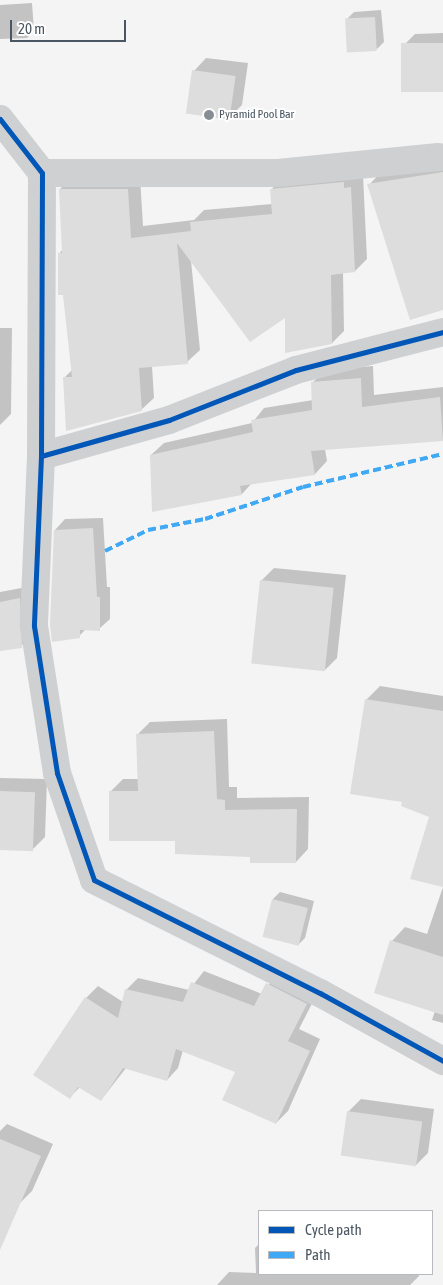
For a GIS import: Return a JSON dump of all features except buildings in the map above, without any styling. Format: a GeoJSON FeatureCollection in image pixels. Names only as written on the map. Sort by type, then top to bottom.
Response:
{"type":"FeatureCollection","features":[{"type":"Feature","properties":{"kind":"street"},"geometry":{"type":"LineString","coordinates":[[0,119],[42,173],[41,456],[34,626],[57,773],[94,880],[320,993],[443,1061]]}},
{"type":"Feature","properties":{"kind":"street"},"geometry":{"type":"LineString","coordinates":[[42,173],[278,174],[438,157]]}},
{"type":"Feature","properties":{"kind":"street"},"geometry":{"type":"LineString","coordinates":[[41,456],[169,420],[296,370],[443,332]]}},
{"type":"Feature","properties":{"kind":"marked path"},"geometry":{"type":"LineString","coordinates":[[105,551],[148,530],[205,519],[303,487],[443,454]]}},
{"type":"Feature","properties":{"kind":"cycle path"},"geometry":{"type":"LineString","coordinates":[[0,119],[42,173],[41,456],[34,626],[57,773],[94,880],[320,993],[443,1061]]}},
{"type":"Feature","properties":{"kind":"cycle path"},"geometry":{"type":"LineString","coordinates":[[41,456],[169,420],[296,370],[443,332]]}},
{"type":"Feature","properties":{"kind":"place","name":"Pyramid Pool Bar"},"geometry":{"type":"Point","coordinates":[209,115]}}]}
